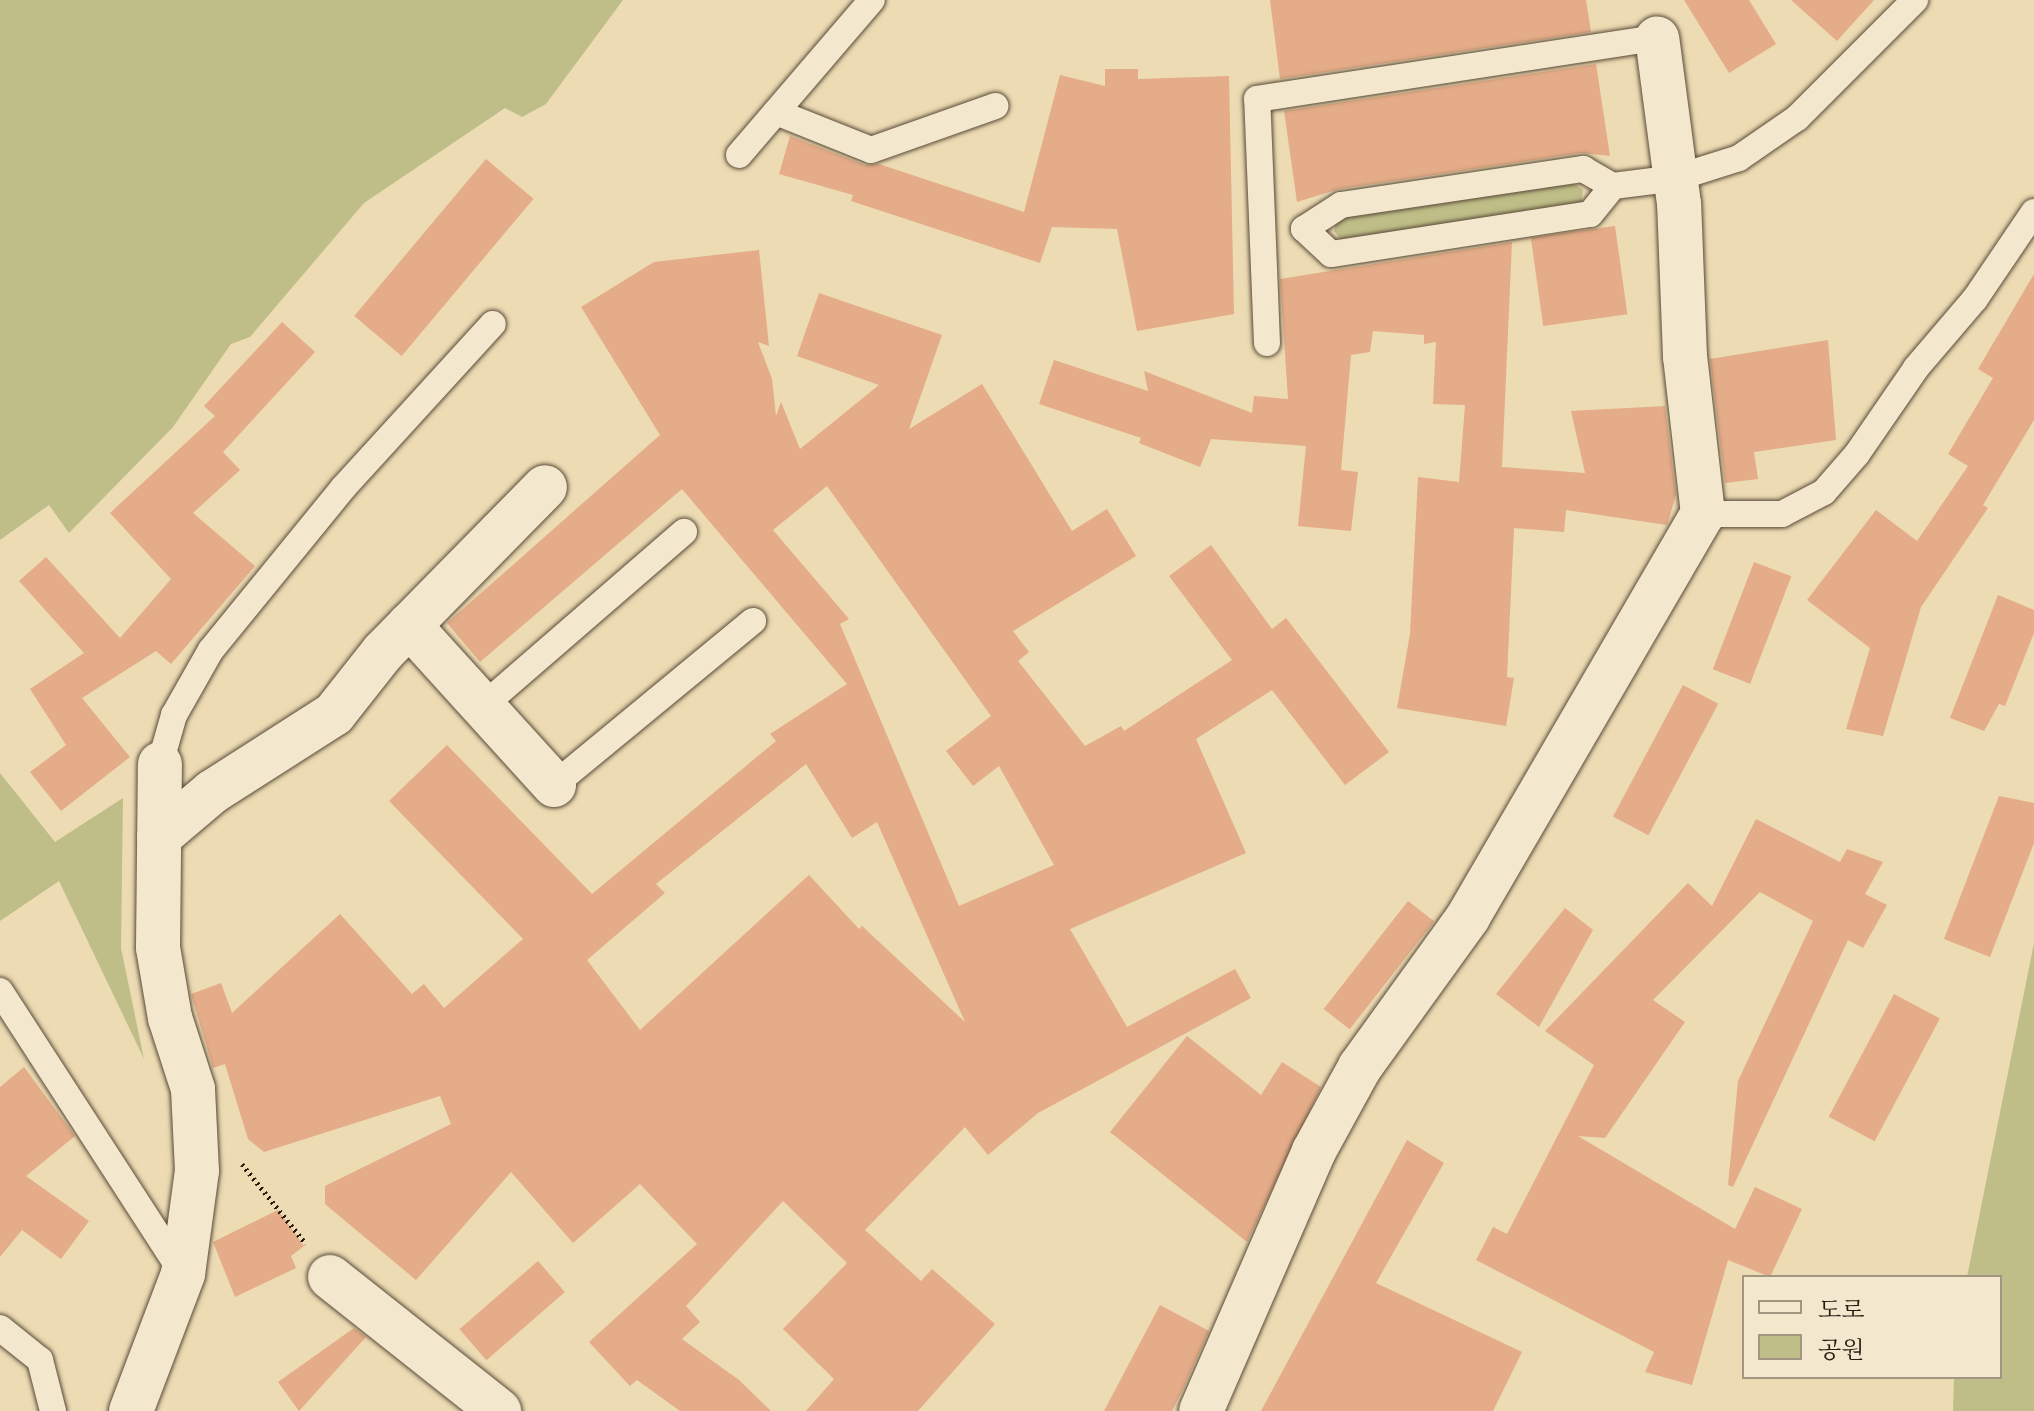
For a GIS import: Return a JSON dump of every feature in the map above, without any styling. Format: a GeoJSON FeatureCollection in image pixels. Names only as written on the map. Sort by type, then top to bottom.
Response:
{"type":"FeatureCollection","features":[{"type":"Feature","properties":{"kind":"street"},"geometry":{"type":"LineString","coordinates":[[1201,1411],[1314,1151],[1360,1067],[1468,917],[1703,514],[1685,357],[1676,178],[1657,38]]}},
{"type":"Feature","properties":{"kind":"street"},"geometry":{"type":"LineString","coordinates":[[159,837],[212,792],[334,714],[409,625],[545,487]]}},
{"type":"Feature","properties":{"kind":"street"},"geometry":{"type":"LineString","coordinates":[[409,625],[554,785]]}},
{"type":"Feature","properties":{"kind":"street"},"geometry":{"type":"LineString","coordinates":[[131,1411],[183,1274],[197,1171],[193,1089],[170,1018],[158,948],[160,764]]}},
{"type":"Feature","properties":{"kind":"street"},"geometry":{"type":"LineString","coordinates":[[330,1277],[499,1411]]}},
{"type":"Feature","properties":{"kind":"lane"},"geometry":{"type":"LineString","coordinates":[[739,155],[872,0]]}},
{"type":"Feature","properties":{"kind":"lane"},"geometry":{"type":"LineString","coordinates":[[1266,235],[1304,229],[1341,205],[1583,169],[1613,186],[1676,178],[1739,158],[1797,118],[1915,0]]}},
{"type":"Feature","properties":{"kind":"lane"},"geometry":{"type":"LineString","coordinates":[[1267,343],[1266,235],[1257,99],[1657,38]]}},
{"type":"Feature","properties":{"kind":"lane"},"geometry":{"type":"LineString","coordinates":[[776,112],[871,150],[995,106]]}},
{"type":"Feature","properties":{"kind":"lane"},"geometry":{"type":"LineString","coordinates":[[1304,229],[1331,254],[1590,214],[1613,186]]}},
{"type":"Feature","properties":{"kind":"lane"},"geometry":{"type":"LineString","coordinates":[[1703,514],[1782,514],[1824,492],[1857,454],[1916,368],[1985,287],[2034,212]]}},
{"type":"Feature","properties":{"kind":"lane"},"geometry":{"type":"LineString","coordinates":[[160,764],[174,715],[211,650],[343,488],[493,324]]}},
{"type":"Feature","properties":{"kind":"lane"},"geometry":{"type":"LineString","coordinates":[[483,706],[684,532]]}},
{"type":"Feature","properties":{"kind":"lane"},"geometry":{"type":"LineString","coordinates":[[554,785],[753,621]]}},
{"type":"Feature","properties":{"kind":"lane"},"geometry":{"type":"LineString","coordinates":[[0,991],[183,1274]]}},
{"type":"Feature","properties":{"kind":"lane"},"geometry":{"type":"LineString","coordinates":[[0,1328],[40,1360],[53,1411]]}},
{"type":"Feature","properties":{"kind":"path"},"geometry":{"type":"LineString","coordinates":[[238,1158],[330,1277]]}},
{"type":"Feature","properties":{"kind":"green space"},"geometry":{"type":"Polygon","coordinates":[[[0,0],[623,0],[546,104],[522,117],[505,108],[364,203],[250,337],[231,344],[173,427],[69,533],[49,505],[0,540],[0,0]]]}},
{"type":"Feature","properties":{"kind":"green space"},"geometry":{"type":"Polygon","coordinates":[[[1572,182],[1583,190],[1581,204],[1342,241],[1334,231],[1337,218],[1572,182]]]}},
{"type":"Feature","properties":{"kind":"green space"},"geometry":{"type":"Polygon","coordinates":[[[0,773],[55,842],[123,798],[121,948],[144,1059],[59,881],[0,921],[0,773]]]}},
{"type":"Feature","properties":{"kind":"green space"},"geometry":{"type":"Polygon","coordinates":[[[2034,943],[2034,1411],[1953,1411],[1954,1379],[2002,1379],[2002,1275],[1967,1275],[2034,943]]]}},
{"type":"Feature","properties":{"kind":"building"},"geometry":{"type":"Polygon","coordinates":[[[1270,0],[1586,0],[1591,32],[1280,79],[1270,0]]]}},
{"type":"Feature","properties":{"kind":"building"},"geometry":{"type":"Polygon","coordinates":[[[1684,0],[1749,0],[1776,44],[1729,73],[1684,0]]]}},
{"type":"Feature","properties":{"kind":"building"},"geometry":{"type":"Polygon","coordinates":[[[1791,0],[1874,0],[1837,41],[1791,0]]]}},
{"type":"Feature","properties":{"kind":"building"},"geometry":{"type":"Polygon","coordinates":[[[1596,64],[1610,156],[1581,153],[1339,189],[1297,202],[1284,111],[1596,64]]]}},
{"type":"Feature","properties":{"kind":"building"},"geometry":{"type":"Polygon","coordinates":[[[1105,69],[1138,69],[1138,79],[1229,76],[1234,314],[1137,331],[1117,229],[1052,227],[1040,263],[851,201],[853,195],[779,174],[790,136],[865,165],[879,164],[1024,212],[1060,75],[1105,86],[1105,69]]]}},
{"type":"Feature","properties":{"kind":"building"},"geometry":{"type":"Polygon","coordinates":[[[486,159],[533,199],[402,356],[354,316],[486,159]]]}},
{"type":"Feature","properties":{"kind":"building"},"geometry":{"type":"Polygon","coordinates":[[[1615,226],[1627,314],[1543,326],[1531,238],[1615,226]]]}},
{"type":"Feature","properties":{"kind":"building"},"geometry":{"type":"Polygon","coordinates":[[[1512,242],[1502,467],[1585,473],[1571,411],[1665,406],[1676,495],[1667,525],[1566,510],[1564,532],[1514,528],[1507,677],[1514,678],[1506,726],[1397,708],[1410,634],[1418,477],[1459,482],[1465,405],[1433,404],[1436,342],[1424,344],[1424,335],[1373,331],[1370,352],[1351,355],[1341,470],[1358,472],[1351,531],[1298,526],[1306,446],[1211,439],[1200,467],[1139,443],[1141,438],[1039,404],[1054,360],[1148,391],[1144,371],[1252,413],[1254,396],[1288,399],[1280,279],[1512,242]]]}},
{"type":"Feature","properties":{"kind":"building"},"geometry":{"type":"Polygon","coordinates":[[[759,250],[769,346],[758,342],[772,379],[776,416],[781,402],[800,449],[879,385],[797,356],[819,293],[942,335],[909,429],[982,384],[1072,531],[1107,509],[1136,556],[1013,631],[1029,652],[1018,661],[1085,746],[1121,726],[1124,731],[1232,660],[1169,576],[1211,545],[1272,629],[1286,618],[1389,752],[1345,785],[1272,690],[1196,739],[1246,853],[1070,929],[1127,1027],[1235,969],[1251,998],[1038,1113],[988,1155],[965,1127],[865,1230],[921,1281],[932,1269],[995,1324],[918,1411],[806,1411],[834,1379],[783,1329],[847,1263],[783,1201],[686,1306],[700,1322],[682,1339],[739,1380],[771,1411],[680,1411],[637,1380],[630,1386],[589,1342],[697,1244],[640,1184],[573,1243],[511,1172],[416,1280],[325,1204],[325,1186],[451,1124],[440,1096],[264,1152],[248,1139],[225,1064],[213,1068],[191,994],[221,983],[232,1013],[340,914],[412,994],[424,984],[444,1008],[523,939],[389,801],[447,745],[592,894],[776,741],[770,734],[847,684],[682,489],[480,662],[447,623],[660,435],[581,307],[654,262],[759,250]],[[827,486],[773,530],[849,619],[840,624],[959,906],[1054,865],[999,766],[973,786],[946,751],[991,716],[827,486]],[[806,764],[656,884],[665,893],[587,960],[640,1030],[809,875],[859,929],[862,926],[965,1022],[877,822],[852,838],[806,764]]]}},
{"type":"Feature","properties":{"kind":"building"},"geometry":{"type":"Polygon","coordinates":[[[2034,274],[2034,420],[1983,505],[1988,508],[1921,607],[1883,736],[1846,729],[1870,648],[1807,600],[1876,510],[1917,541],[1968,466],[1948,454],[1993,378],[1978,369],[2034,274]]]}},
{"type":"Feature","properties":{"kind":"building"},"geometry":{"type":"Polygon","coordinates":[[[282,322],[315,352],[223,452],[240,470],[193,513],[255,566],[171,664],[156,651],[82,698],[130,757],[61,811],[30,772],[66,745],[30,689],[84,653],[19,581],[46,557],[120,638],[171,579],[110,513],[215,416],[204,406],[282,322]]]}},
{"type":"Feature","properties":{"kind":"building"},"geometry":{"type":"Polygon","coordinates":[[[1828,340],[1836,440],[1754,452],[1758,479],[1725,483],[1710,359],[1828,340]]]}},
{"type":"Feature","properties":{"kind":"building"},"geometry":{"type":"Polygon","coordinates":[[[1754,562],[1791,576],[1750,684],[1713,669],[1754,562]]]}},
{"type":"Feature","properties":{"kind":"building"},"geometry":{"type":"Polygon","coordinates":[[[1998,595],[2034,610],[2034,633],[2005,706],[1999,704],[1984,731],[1950,718],[1998,595]]]}},
{"type":"Feature","properties":{"kind":"building"},"geometry":{"type":"Polygon","coordinates":[[[1683,685],[1718,704],[1648,835],[1613,817],[1683,685]]]}},
{"type":"Feature","properties":{"kind":"building"},"geometry":{"type":"Polygon","coordinates":[[[1999,796],[2034,803],[2034,843],[1990,957],[1944,939],[1999,796]]]}},
{"type":"Feature","properties":{"kind":"building"},"geometry":{"type":"Polygon","coordinates":[[[1756,819],[1840,862],[1847,849],[1883,862],[1865,894],[1887,905],[1863,948],[1848,940],[1733,1187],[1728,1185],[1738,1081],[1813,921],[1760,892],[1653,1000],[1685,1022],[1605,1138],[1578,1136],[1735,1229],[1755,1187],[1802,1209],[1771,1275],[1728,1260],[1692,1385],[1645,1372],[1654,1352],[1476,1260],[1493,1227],[1507,1234],[1594,1065],[1545,1031],[1688,883],[1712,906],[1756,819]]]}},
{"type":"Feature","properties":{"kind":"building"},"geometry":{"type":"Polygon","coordinates":[[[1408,901],[1434,921],[1350,1029],[1324,1009],[1408,901]]]}},
{"type":"Feature","properties":{"kind":"building"},"geometry":{"type":"Polygon","coordinates":[[[1565,908],[1593,930],[1539,1027],[1496,994],[1565,908]]]}},
{"type":"Feature","properties":{"kind":"building"},"geometry":{"type":"Polygon","coordinates":[[[1894,994],[1940,1018],[1875,1141],[1829,1117],[1894,994]]]}},
{"type":"Feature","properties":{"kind":"building"},"geometry":{"type":"Polygon","coordinates":[[[1187,1036],[1261,1095],[1282,1062],[1321,1087],[1247,1242],[1110,1132],[1187,1036]]]}},
{"type":"Feature","properties":{"kind":"building"},"geometry":{"type":"Polygon","coordinates":[[[24,1067],[75,1136],[26,1176],[89,1221],[61,1259],[22,1230],[0,1257],[0,1087],[24,1067]]]}},
{"type":"Feature","properties":{"kind":"building"},"geometry":{"type":"Polygon","coordinates":[[[1407,1140],[1444,1163],[1376,1283],[1522,1352],[1493,1411],[1261,1411],[1407,1140]]]}},
{"type":"Feature","properties":{"kind":"building"},"geometry":{"type":"Polygon","coordinates":[[[278,1210],[304,1246],[291,1256],[296,1268],[235,1297],[213,1242],[278,1210]]]}},
{"type":"Feature","properties":{"kind":"building"},"geometry":{"type":"Polygon","coordinates":[[[538,1261],[565,1292],[486,1360],[460,1329],[538,1261]]]}},
{"type":"Feature","properties":{"kind":"building"},"geometry":{"type":"Polygon","coordinates":[[[1160,1305],[1209,1331],[1172,1411],[1104,1411],[1160,1305]]]}},
{"type":"Feature","properties":{"kind":"building"},"geometry":{"type":"Polygon","coordinates":[[[354,1328],[366,1337],[299,1411],[278,1382],[354,1328]]]}}]}
